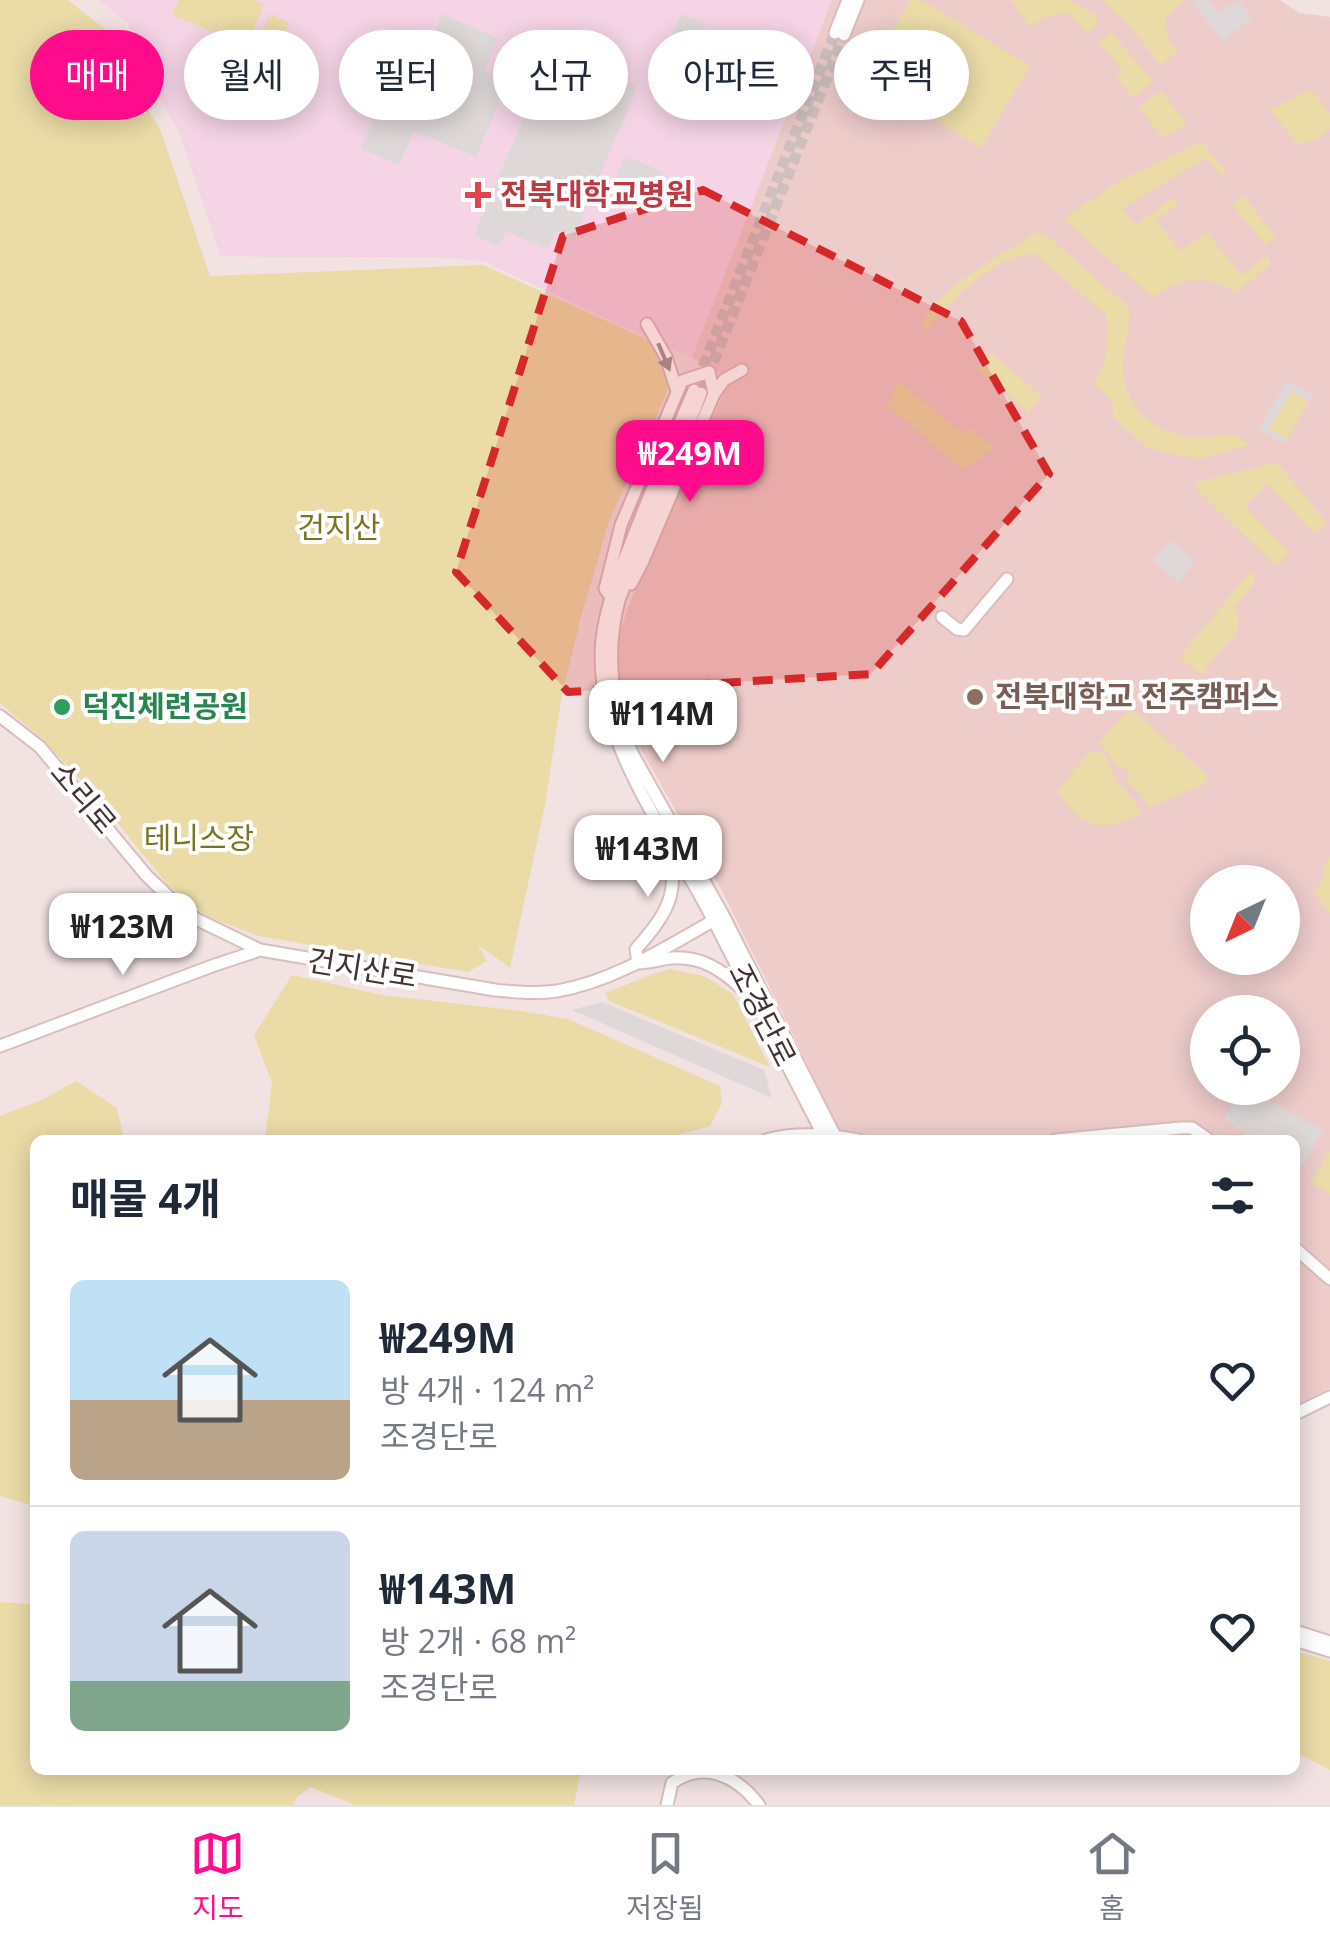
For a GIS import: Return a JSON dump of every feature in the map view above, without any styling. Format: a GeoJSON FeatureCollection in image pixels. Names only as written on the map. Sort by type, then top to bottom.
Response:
{"type":"FeatureCollection","features":[{"type":"Feature","properties":{"kind":"street"},"geometry":{"type":"LineString","coordinates":[[848,0],[840,34],[858,0]]}},
{"type":"Feature","properties":{"kind":"street"},"geometry":{"type":"LineString","coordinates":[[647,324],[666,357],[677,390]]}},
{"type":"Feature","properties":{"kind":"street"},"geometry":{"type":"LineString","coordinates":[[703,392],[742,370]]}},
{"type":"Feature","properties":{"kind":"street"},"geometry":{"type":"LineString","coordinates":[[709,372],[703,392],[642,564],[623,602],[614,600],[605,589],[621,524],[677,390],[682,381],[709,372]]}},
{"type":"Feature","properties":{"kind":"street","name":"조경단로"},"geometry":{"type":"LineString","coordinates":[[703,392],[635,530],[602,639],[604,698],[616,741],[718,918],[746,984],[829,1135]]}},
{"type":"Feature","properties":{"kind":"street"},"geometry":{"type":"LineString","coordinates":[[942,617],[964,630],[1006,580]]}},
{"type":"Feature","properties":{"kind":"street","name":"조경단로"},"geometry":{"type":"LineString","coordinates":[[614,600],[610,664],[624,734],[829,1135]]}},
{"type":"Feature","properties":{"kind":"street","name":"소리로"},"geometry":{"type":"LineString","coordinates":[[0,716],[40,747],[172,901],[196,919],[260,950]]}},
{"type":"Feature","properties":{"kind":"street"},"geometry":{"type":"LineString","coordinates":[[658,819],[672,863],[672,891],[663,916],[636,949],[638,963],[686,958],[712,965],[741,988],[746,984]]}},
{"type":"Feature","properties":{"kind":"street","name":"건지산로"},"geometry":{"type":"LineString","coordinates":[[0,1046],[260,950],[452,984],[521,992],[555,991],[638,963],[718,918]]}},
{"type":"Feature","properties":{"kind":"street"},"geometry":{"type":"LineString","coordinates":[[1108,1135],[1192,1128],[1201,1135]]}},
{"type":"Feature","properties":{"kind":"street"},"geometry":{"type":"LineString","coordinates":[[1300,1252],[1330,1279]]}},
{"type":"Feature","properties":{"kind":"street"},"geometry":{"type":"LineString","coordinates":[[1300,1412],[1330,1397]]}},
{"type":"Feature","properties":{"kind":"street"},"geometry":{"type":"LineString","coordinates":[[1300,1633],[1330,1642]]}},
{"type":"Feature","properties":{"kind":"street"},"geometry":{"type":"LineString","coordinates":[[1300,1642],[1330,1651]]}},
{"type":"Feature","properties":{"kind":"street"},"geometry":{"type":"LineString","coordinates":[[667,1805],[672,1783],[683,1775]]}},
{"type":"Feature","properties":{"kind":"street"},"geometry":{"type":"LineString","coordinates":[[720,1775],[748,1790],[758,1805]]}},
{"type":"Feature","properties":{"kind":"highlighted area"},"geometry":{"type":"Polygon","coordinates":[[[703,190],[961,321],[1049,474],[871,674],[568,692],[456,572],[563,236],[703,190]]]}},
{"type":"Feature","properties":{"kind":"shaded area","name":"전북대학교 전주캠퍼스"},"geometry":{"type":"Polygon","coordinates":[[[100,0],[1280,0],[1299,13],[1330,17],[1330,1388],[1300,1403],[1300,1135],[843,1135],[722,891],[636,741],[616,684],[617,645],[628,607],[730,379],[484,261],[439,257],[221,256],[180,133],[164,106],[164,30],[131,30],[129,24],[100,0]]]}},
{"type":"Feature","properties":{"kind":"shaded area","name":"전북대학교병원"},"geometry":{"type":"Polygon","coordinates":[[[100,0],[832,0],[814,46],[814,30],[648,30],[648,120],[785,120],[692,358],[484,261],[439,257],[221,256],[180,133],[164,106],[164,30],[131,30],[129,24],[100,0]]]}},
{"type":"Feature","properties":{"kind":"shaded area"},"geometry":{"type":"Polygon","coordinates":[[[1194,0],[1208,0],[1219,13],[1238,0],[1252,18],[1224,41],[1194,0]]]}},
{"type":"Feature","properties":{"kind":"shaded area"},"geometry":{"type":"Polygon","coordinates":[[[442,14],[493,36],[493,51],[485,71],[493,74],[493,117],[476,157],[414,131],[399,165],[361,149],[373,120],[473,120],[473,30],[435,30],[442,14]]]}},
{"type":"Feature","properties":{"kind":"shaded area"},"geometry":{"type":"Polygon","coordinates":[[[681,14],[706,24],[704,30],[674,30],[681,14]]]}},
{"type":"Feature","properties":{"kind":"shaded area"},"geometry":{"type":"Polygon","coordinates":[[[628,83],[637,87],[628,108],[628,83]]]}},
{"type":"Feature","properties":{"kind":"shaded area"},"geometry":{"type":"Polygon","coordinates":[[[523,120],[623,120],[574,237],[556,230],[547,249],[506,231],[499,246],[474,235],[523,120]]]}},
{"type":"Feature","properties":{"kind":"shaded area"},"geometry":{"type":"Polygon","coordinates":[[[625,156],[662,171],[649,203],[612,188],[625,156]]]}},
{"type":"Feature","properties":{"kind":"shaded area"},"geometry":{"type":"Polygon","coordinates":[[[1287,380],[1313,395],[1309,401],[1291,391],[1269,429],[1287,440],[1284,444],[1259,429],[1287,380]]]}},
{"type":"Feature","properties":{"kind":"shaded area"},"geometry":{"type":"Polygon","coordinates":[[[1171,541],[1195,560],[1179,582],[1153,561],[1171,541]]]}},
{"type":"Feature","properties":{"kind":"shaded area"},"geometry":{"type":"Polygon","coordinates":[[[602,1002],[764,1070],[772,1098],[572,1010],[602,1002]]]}},
{"type":"Feature","properties":{"kind":"shaded area"},"geometry":{"type":"Polygon","coordinates":[[[1231,1105],[1277,1105],[1323,1130],[1300,1169],[1300,1135],[1246,1135],[1224,1119],[1231,1105]]]}},
{"type":"Feature","properties":{"kind":"green space","name":"건지산"},"geometry":{"type":"Polygon","coordinates":[[[0,0],[68,0],[106,30],[30,30],[30,120],[154,120],[210,276],[483,265],[646,339],[661,356],[668,390],[609,521],[580,621],[561,700],[545,805],[510,968],[477,944],[487,961],[468,972],[259,936],[208,917],[168,885],[91,790],[41,738],[0,703],[0,0]]]}},
{"type":"Feature","properties":{"kind":"green space"},"geometry":{"type":"Polygon","coordinates":[[[179,0],[255,0],[264,4],[253,30],[208,30],[172,15],[179,0]]]}},
{"type":"Feature","properties":{"kind":"green space"},"geometry":{"type":"Polygon","coordinates":[[[911,0],[921,0],[1030,66],[981,148],[935,120],[969,120],[969,30],[893,30],[911,0]]]}},
{"type":"Feature","properties":{"kind":"green space"},"geometry":{"type":"Polygon","coordinates":[[[1011,0],[1071,0],[1096,16],[1098,24],[1087,33],[1069,13],[1053,15],[1031,28],[1011,0]]]}},
{"type":"Feature","properties":{"kind":"green space"},"geometry":{"type":"Polygon","coordinates":[[[1102,0],[1184,0],[1165,24],[1178,51],[1161,65],[1102,0]]]}},
{"type":"Feature","properties":{"kind":"green space"},"geometry":{"type":"Polygon","coordinates":[[[270,14],[289,23],[286,30],[262,30],[270,14]]]}},
{"type":"Feature","properties":{"kind":"green space"},"geometry":{"type":"Polygon","coordinates":[[[1111,32],[1153,81],[1133,98],[1116,78],[1123,71],[1099,42],[1111,32]]]}},
{"type":"Feature","properties":{"kind":"green space"},"geometry":{"type":"Polygon","coordinates":[[[1161,91],[1186,122],[1163,137],[1139,108],[1161,91]]]}},
{"type":"Feature","properties":{"kind":"green space"},"geometry":{"type":"Polygon","coordinates":[[[1312,91],[1330,113],[1330,129],[1317,140],[1298,144],[1269,110],[1312,91]]]}},
{"type":"Feature","properties":{"kind":"green space"},"geometry":{"type":"Polygon","coordinates":[[[1199,142],[1227,174],[1223,177],[1206,158],[1123,208],[1135,225],[1173,198],[1178,204],[1156,221],[1181,251],[1206,232],[1242,275],[1267,256],[1272,263],[1237,292],[1215,282],[1194,280],[1174,285],[1153,297],[1063,219],[1119,181],[1199,142]]]}},
{"type":"Feature","properties":{"kind":"green space"},"geometry":{"type":"Polygon","coordinates":[[[1243,195],[1276,236],[1265,245],[1232,204],[1243,195]]]}},
{"type":"Feature","properties":{"kind":"green space"},"geometry":{"type":"Polygon","coordinates":[[[1035,233],[1045,234],[1128,306],[1124,377],[1131,399],[1144,416],[1181,435],[1233,435],[1250,445],[1198,459],[1149,449],[1114,418],[1111,400],[1093,383],[1106,351],[1106,315],[1034,253],[987,272],[962,291],[928,329],[920,324],[957,284],[1035,233]]]}},
{"type":"Feature","properties":{"kind":"green space"},"geometry":{"type":"Polygon","coordinates":[[[991,353],[1042,396],[1028,412],[977,369],[991,353]]]}},
{"type":"Feature","properties":{"kind":"green space"},"geometry":{"type":"Polygon","coordinates":[[[899,381],[964,435],[971,428],[995,448],[963,470],[887,406],[899,381]]]}},
{"type":"Feature","properties":{"kind":"green space"},"geometry":{"type":"Polygon","coordinates":[[[1292,390],[1309,401],[1287,440],[1269,429],[1292,390]]]}},
{"type":"Feature","properties":{"kind":"green space"},"geometry":{"type":"Polygon","coordinates":[[[1277,462],[1327,523],[1314,534],[1267,484],[1245,506],[1290,553],[1276,566],[1197,490],[1196,482],[1277,462]]]}},
{"type":"Feature","properties":{"kind":"green space"},"geometry":{"type":"Polygon","coordinates":[[[1250,572],[1256,577],[1253,585],[1234,607],[1239,618],[1238,630],[1201,675],[1180,657],[1250,572]]]}},
{"type":"Feature","properties":{"kind":"green space"},"geometry":{"type":"Polygon","coordinates":[[[1130,708],[1207,775],[1207,782],[1149,808],[1126,781],[1126,769],[1119,768],[1099,743],[1130,708]]]}},
{"type":"Feature","properties":{"kind":"green space"},"geometry":{"type":"Polygon","coordinates":[[[1092,750],[1104,754],[1119,784],[1142,814],[1114,824],[1094,824],[1067,803],[1057,790],[1092,750]]]}},
{"type":"Feature","properties":{"kind":"green space"},"geometry":{"type":"Polygon","coordinates":[[[1330,856],[1330,913],[1313,891],[1322,883],[1330,856]]]}},
{"type":"Feature","properties":{"kind":"green space"},"geometry":{"type":"Polygon","coordinates":[[[670,969],[704,976],[733,994],[770,1067],[609,1001],[605,993],[670,969]]]}},
{"type":"Feature","properties":{"kind":"green space"},"geometry":{"type":"Polygon","coordinates":[[[292,975],[382,995],[568,1019],[720,1086],[722,1103],[710,1126],[677,1135],[266,1135],[272,1083],[254,1035],[292,975]]]}},
{"type":"Feature","properties":{"kind":"green space"},"geometry":{"type":"Polygon","coordinates":[[[76,1081],[117,1108],[123,1135],[30,1135],[30,1505],[0,1496],[0,1116],[42,1100],[76,1081]]]}},
{"type":"Feature","properties":{"kind":"green space"},"geometry":{"type":"Polygon","coordinates":[[[1330,1150],[1330,1194],[1311,1183],[1330,1150]]]}},
{"type":"Feature","properties":{"kind":"green space"},"geometry":{"type":"Polygon","coordinates":[[[30,1601],[30,1775],[580,1775],[574,1805],[355,1805],[311,1787],[293,1805],[0,1805],[0,1602],[30,1601]]]}},
{"type":"Feature","properties":{"kind":"green space"},"geometry":{"type":"Polygon","coordinates":[[[1300,1652],[1330,1661],[1330,1770],[1300,1755],[1300,1652]]]}},
{"type":"Feature","properties":{"kind":"tunnel"},"geometry":{"type":"LineString","coordinates":[[697,382],[834,36]]}},
{"type":"Feature","properties":{"kind":"tunnel"},"geometry":{"type":"LineString","coordinates":[[701,393],[834,60]]}},
{"type":"Feature","properties":{"kind":"place","name":"전북대학교병원"},"geometry":{"type":"Point","coordinates":[478,195]}},
{"type":"Feature","properties":{"kind":"place","name":"전북대학교 전주캠퍼스"},"geometry":{"type":"Point","coordinates":[975,697]}},
{"type":"Feature","properties":{"kind":"place","name":"덕진체련공원"},"geometry":{"type":"Point","coordinates":[62,707]}},
{"type":"Feature","properties":{"kind":"park label","name":"테니스장"},"geometry":{"type":"Point","coordinates":[199,839]}}]}
